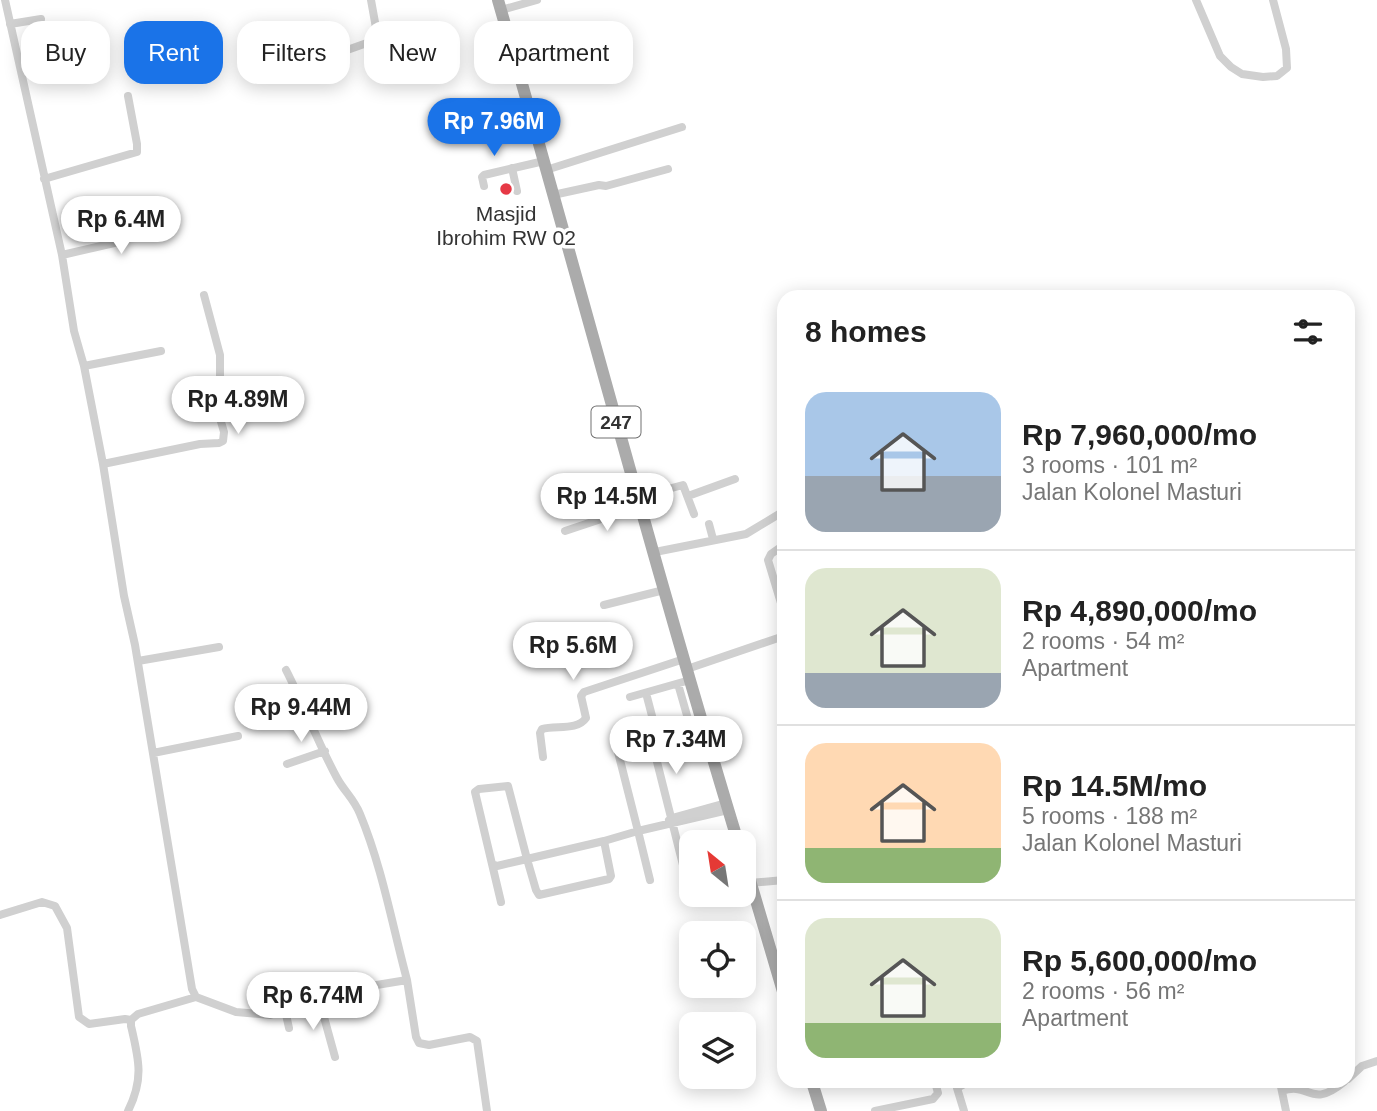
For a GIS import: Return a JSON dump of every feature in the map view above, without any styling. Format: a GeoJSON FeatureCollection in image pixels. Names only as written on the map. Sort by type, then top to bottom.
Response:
{"type":"FeatureCollection","features":[{"type":"Feature","properties":{"kind":"main road","name":"247"},"geometry":{"type":"LineString","coordinates":[[499,5],[655,552],[685,678],[734,830]]}},
{"type":"Feature","properties":{"kind":"main road"},"geometry":{"type":"LineString","coordinates":[[756,903],[777,972]]}},
{"type":"Feature","properties":{"kind":"main road"},"geometry":{"type":"LineString","coordinates":[[814,1088],[821,1111]]}},
{"type":"Feature","properties":{"kind":"street"},"geometry":{"type":"LineString","coordinates":[[5,0],[62,255],[74,331],[84,366],[103,464],[192,989],[196,997]]}},
{"type":"Feature","properties":{"kind":"street"},"geometry":{"type":"LineString","coordinates":[[350,48],[377,39],[371,0]]}},
{"type":"Feature","properties":{"kind":"street"},"geometry":{"type":"LineString","coordinates":[[499,5],[537,0]]}},
{"type":"Feature","properties":{"kind":"street"},"geometry":{"type":"LineString","coordinates":[[1196,0],[1224,62],[1242,74],[1263,77],[1277,75],[1287,68],[1286,49],[1273,0]]}},
{"type":"Feature","properties":{"kind":"street"},"geometry":{"type":"LineString","coordinates":[[10,24],[41,19]]}},
{"type":"Feature","properties":{"kind":"street"},"geometry":{"type":"LineString","coordinates":[[0,37],[11,34]]}},
{"type":"Feature","properties":{"kind":"street"},"geometry":{"type":"LineString","coordinates":[[44,179],[137,152],[128,96]]}},
{"type":"Feature","properties":{"kind":"street"},"geometry":{"type":"LineString","coordinates":[[484,186],[484,175],[512,168],[545,165],[682,127]]}},
{"type":"Feature","properties":{"kind":"street"},"geometry":{"type":"LineString","coordinates":[[512,168],[517,191]]}},
{"type":"Feature","properties":{"kind":"street"},"geometry":{"type":"LineString","coordinates":[[553,195],[599,185],[606,186],[668,169]]}},
{"type":"Feature","properties":{"kind":"street"},"geometry":{"type":"LineString","coordinates":[[62,255],[126,239],[123,212]]}},
{"type":"Feature","properties":{"kind":"street"},"geometry":{"type":"LineString","coordinates":[[103,464],[223,441],[224,432],[217,408],[220,355],[204,295]]}},
{"type":"Feature","properties":{"kind":"street"},"geometry":{"type":"LineString","coordinates":[[84,366],[161,351]]}},
{"type":"Feature","properties":{"kind":"street"},"geometry":{"type":"LineString","coordinates":[[688,496],[735,479]]}},
{"type":"Feature","properties":{"kind":"street"},"geometry":{"type":"LineString","coordinates":[[565,531],[683,485],[694,514]]}},
{"type":"Feature","properties":{"kind":"street"},"geometry":{"type":"LineString","coordinates":[[655,552],[749,532],[777,515]]}},
{"type":"Feature","properties":{"kind":"street"},"geometry":{"type":"LineString","coordinates":[[709,524],[713,539]]}},
{"type":"Feature","properties":{"kind":"street"},"geometry":{"type":"LineString","coordinates":[[777,550],[768,560],[777,590]]}},
{"type":"Feature","properties":{"kind":"street"},"geometry":{"type":"LineString","coordinates":[[604,605],[664,590]]}},
{"type":"Feature","properties":{"kind":"street"},"geometry":{"type":"LineString","coordinates":[[630,697],[685,678],[777,639]]}},
{"type":"Feature","properties":{"kind":"street"},"geometry":{"type":"LineString","coordinates":[[138,661],[219,647]]}},
{"type":"Feature","properties":{"kind":"street"},"geometry":{"type":"LineString","coordinates":[[286,670],[337,779],[357,807],[379,864],[407,980],[419,1044],[429,1045],[470,1037],[477,1041],[487,1111]]}},
{"type":"Feature","properties":{"kind":"street"},"geometry":{"type":"LineString","coordinates":[[685,678],[690,726]]}},
{"type":"Feature","properties":{"kind":"street"},"geometry":{"type":"LineString","coordinates":[[543,757],[540,733],[542,729],[583,722],[586,718],[581,696],[584,692],[685,678]]}},
{"type":"Feature","properties":{"kind":"street"},"geometry":{"type":"LineString","coordinates":[[646,693],[679,851]]}},
{"type":"Feature","properties":{"kind":"street"},"geometry":{"type":"LineString","coordinates":[[153,753],[238,736]]}},
{"type":"Feature","properties":{"kind":"street"},"geometry":{"type":"LineString","coordinates":[[287,764],[325,751]]}},
{"type":"Feature","properties":{"kind":"street"},"geometry":{"type":"LineString","coordinates":[[618,752],[650,880]]}},
{"type":"Feature","properties":{"kind":"street"},"geometry":{"type":"LineString","coordinates":[[501,902],[475,794],[479,789],[509,787],[537,894],[545,895],[611,878],[604,841]]}},
{"type":"Feature","properties":{"kind":"street"},"geometry":{"type":"LineString","coordinates":[[492,864],[497,866],[604,841],[727,806]]}},
{"type":"Feature","properties":{"kind":"street"},"geometry":{"type":"LineString","coordinates":[[756,882],[777,881]]}},
{"type":"Feature","properties":{"kind":"street"},"geometry":{"type":"LineString","coordinates":[[0,915],[42,902],[55,906],[67,929],[79,1017],[89,1024],[131,1020],[142,1012],[196,997],[249,1014],[270,1014],[350,989],[407,980]]}},
{"type":"Feature","properties":{"kind":"street"},"geometry":{"type":"LineString","coordinates":[[319,999],[335,1057]]}},
{"type":"Feature","properties":{"kind":"street"},"geometry":{"type":"LineString","coordinates":[[285,1010],[289,1028]]}},
{"type":"Feature","properties":{"kind":"street"},"geometry":{"type":"LineString","coordinates":[[128,1111],[139,1081],[139,1059],[131,1020]]}},
{"type":"Feature","properties":{"kind":"street"},"geometry":{"type":"LineString","coordinates":[[1355,1072],[1362,1066],[1377,1061]]}},
{"type":"Feature","properties":{"kind":"street"},"geometry":{"type":"LineString","coordinates":[[875,1111],[933,1099],[938,1093],[937,1088]]}},
{"type":"Feature","properties":{"kind":"street"},"geometry":{"type":"LineString","coordinates":[[957,1088],[964,1111]]}},
{"type":"Feature","properties":{"kind":"street"},"geometry":{"type":"LineString","coordinates":[[1281,1088],[1286,1111]]}},
{"type":"Feature","properties":{"kind":"street"},"geometry":{"type":"LineString","coordinates":[[1282,1091],[1294,1088],[1319,1096],[1335,1088]]}},
{"type":"Feature","properties":{"kind":"place","name":"Masjid Ibrohim RW 02"},"geometry":{"type":"Point","coordinates":[506,189]}}]}
